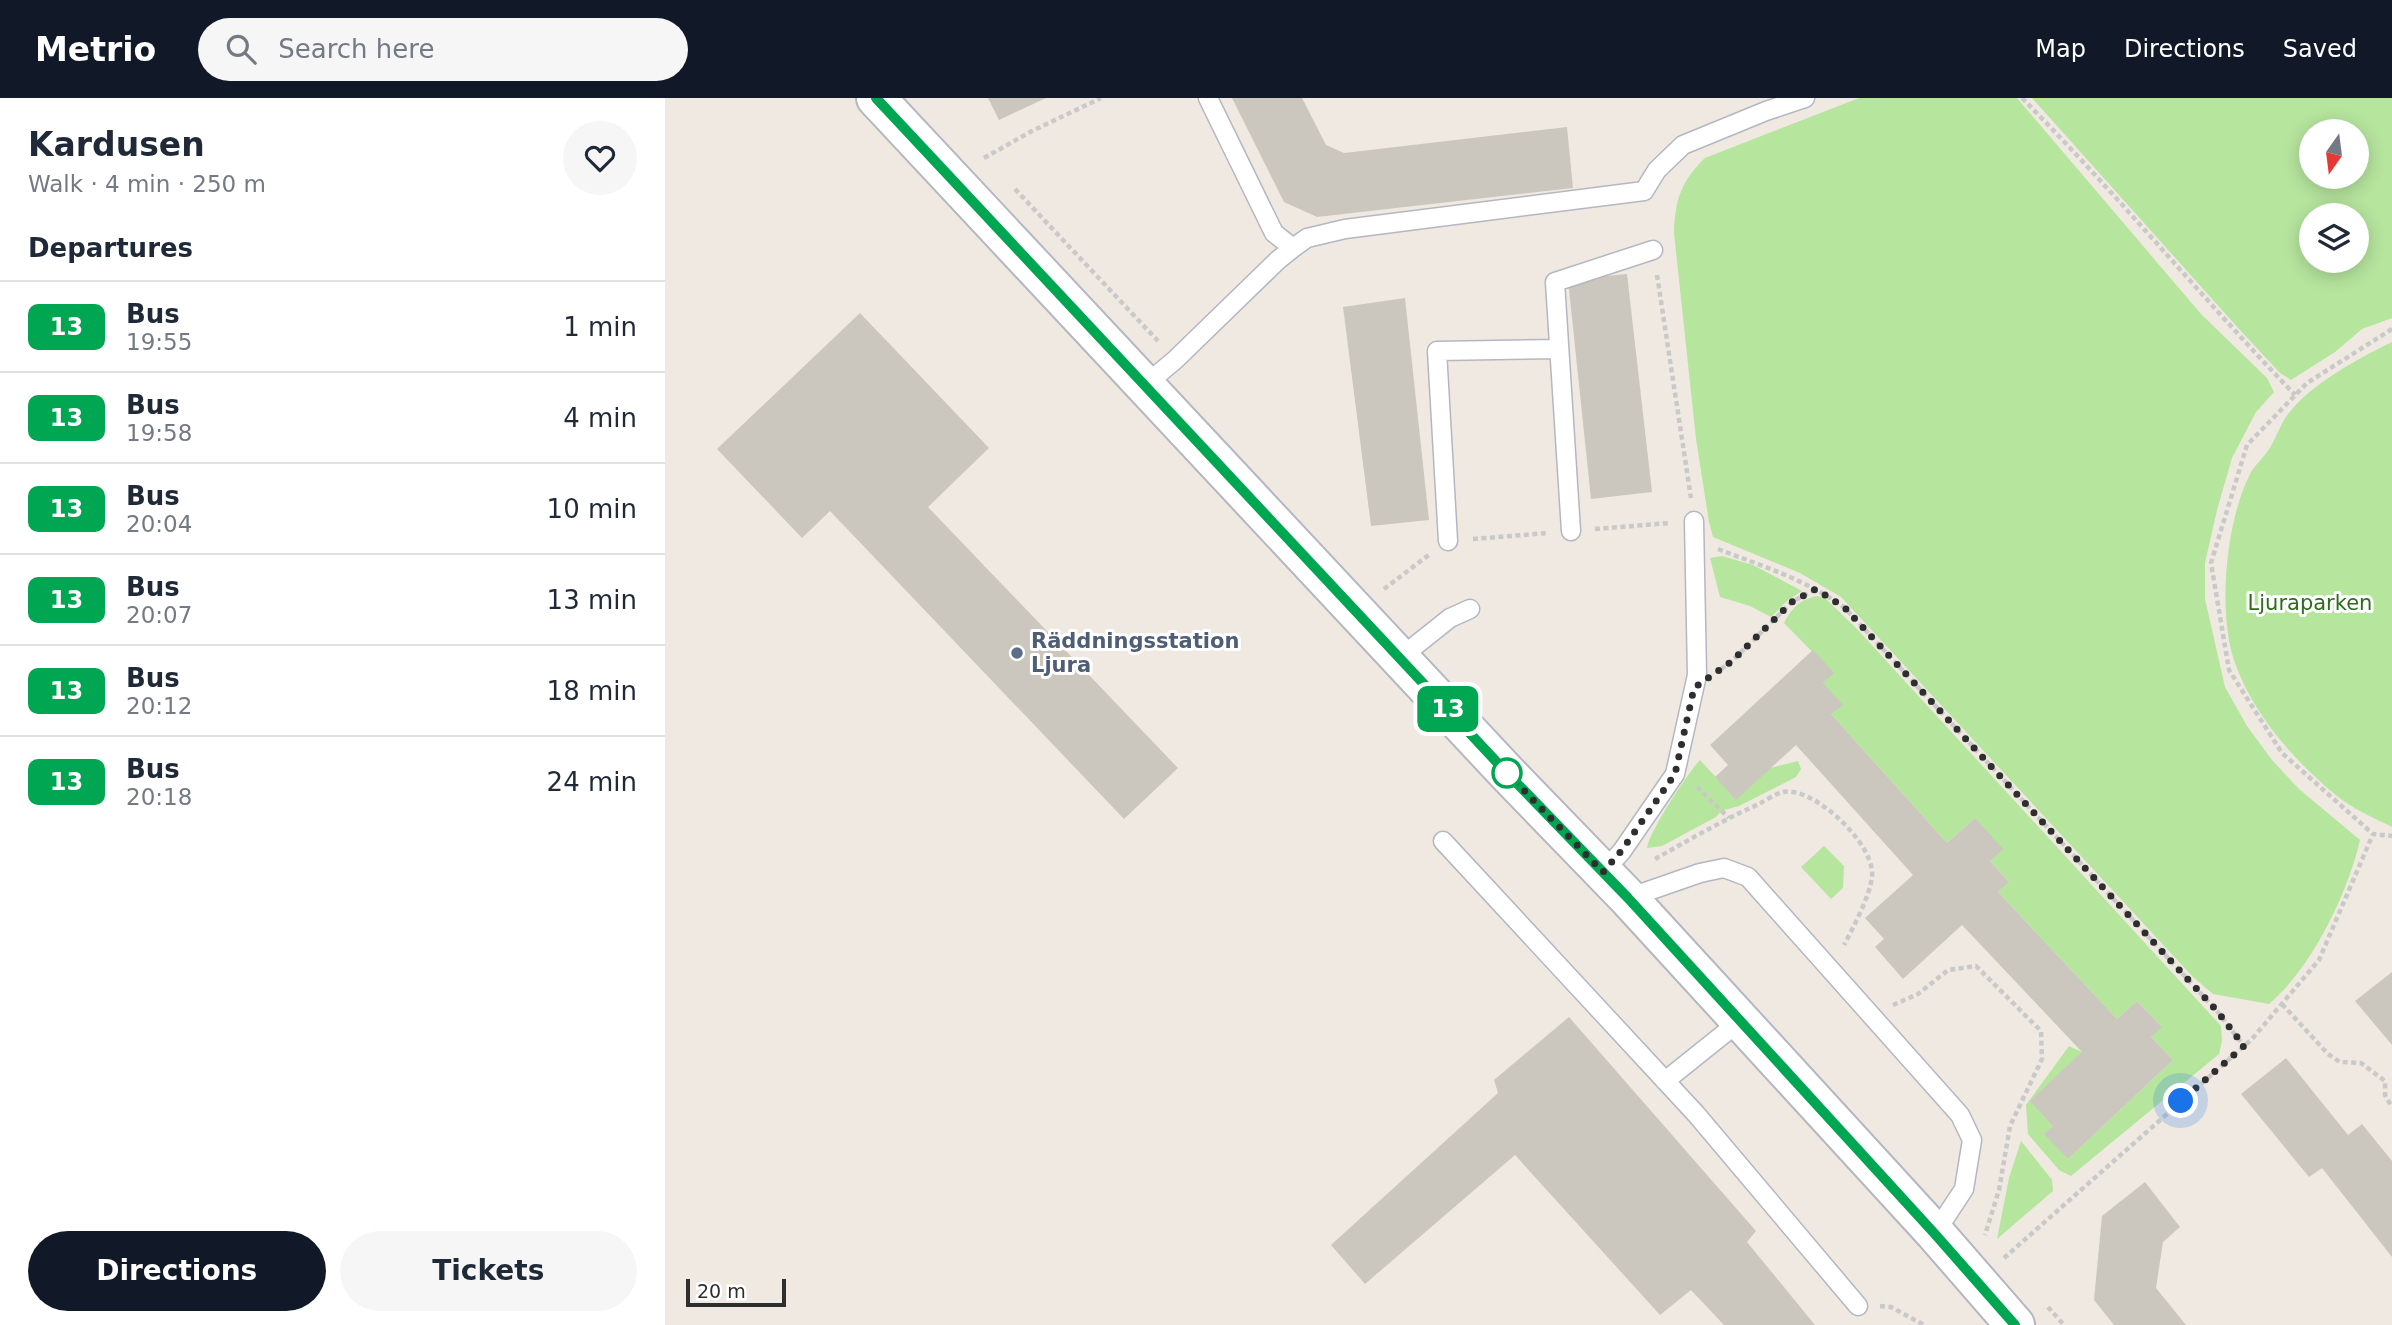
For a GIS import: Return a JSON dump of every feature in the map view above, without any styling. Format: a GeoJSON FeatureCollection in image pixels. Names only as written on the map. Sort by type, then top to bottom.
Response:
{"type":"FeatureCollection","features":[{"type":"Feature","properties":{"kind":"street"},"geometry":{"type":"LineString","coordinates":[[876,98],[1507,773],[1616,885],[2015,1325]]}},
{"type":"Feature","properties":{"kind":"lane"},"geometry":{"type":"LineString","coordinates":[[1208,98],[1274,233],[1293,248]]}},
{"type":"Feature","properties":{"kind":"lane"},"geometry":{"type":"LineString","coordinates":[[1145,385],[1175,360],[1278,260],[1307,237],[1345,229],[1644,191],[1657,170],[1683,145],[1805,98]]}},
{"type":"Feature","properties":{"kind":"lane"},"geometry":{"type":"LineString","coordinates":[[1571,531],[1556,282],[1653,250]]}},
{"type":"Feature","properties":{"kind":"lane"},"geometry":{"type":"LineString","coordinates":[[1448,541],[1437,351],[1559,349]]}},
{"type":"Feature","properties":{"kind":"lane"},"geometry":{"type":"LineString","coordinates":[[1694,521],[1697,675],[1678,766],[1630,840],[1616,885],[1724,868],[1748,877],[1960,1115],[1972,1140],[1964,1189],[1934,1233]]}},
{"type":"Feature","properties":{"kind":"lane"},"geometry":{"type":"LineString","coordinates":[[1401,657],[1450,618],[1470,609]]}},
{"type":"Feature","properties":{"kind":"lane"},"geometry":{"type":"LineString","coordinates":[[1443,841],[1696,1114],[1858,1306]]}},
{"type":"Feature","properties":{"kind":"lane"},"geometry":{"type":"LineString","coordinates":[[1665,1081],[1739,1021]]}},
{"type":"Feature","properties":{"kind":"path"},"geometry":{"type":"LineString","coordinates":[[984,158],[1032,131],[1101,98]]}},
{"type":"Feature","properties":{"kind":"path"},"geometry":{"type":"LineString","coordinates":[[2022,98],[2295,395]]}},
{"type":"Feature","properties":{"kind":"path"},"geometry":{"type":"LineString","coordinates":[[2392,329],[2307,383],[2247,445],[2211,563],[2229,670],[2282,753],[2373,834],[2392,836]]}},
{"type":"Feature","properties":{"kind":"path"},"geometry":{"type":"LineString","coordinates":[[1694,539],[1816,589],[1845,608],[2217,1011],[2244,1046]]}},
{"type":"Feature","properties":{"kind":"path"},"geometry":{"type":"LineString","coordinates":[[1694,688],[1732,661],[1792,602],[1816,589]]}},
{"type":"Feature","properties":{"kind":"path"},"geometry":{"type":"LineString","coordinates":[[1678,766],[1729,818]]}},
{"type":"Feature","properties":{"kind":"path"},"geometry":{"type":"LineString","coordinates":[[1650,862],[1729,818],[1784,792],[1812,799],[1844,822],[1868,853],[1872,876],[1856,923],[1831,970]]}},
{"type":"Feature","properties":{"kind":"path"},"geometry":{"type":"LineString","coordinates":[[1978,1283],[2244,1046],[2282,1004],[2319,960],[2373,834]]}},
{"type":"Feature","properties":{"kind":"path"},"geometry":{"type":"LineString","coordinates":[[1870,1015],[1918,994],[1948,970],[1976,966],[2041,1031],[2042,1059],[2010,1126],[1999,1190],[1985,1238]]}},
{"type":"Feature","properties":{"kind":"path"},"geometry":{"type":"LineString","coordinates":[[2282,1004],[2328,1054],[2340,1062],[2361,1063],[2385,1081],[2385,1095],[2392,1107]]}},
{"type":"Feature","properties":{"kind":"path"},"geometry":{"type":"LineString","coordinates":[[1858,1306],[1891,1307],[1924,1325]]}},
{"type":"Feature","properties":{"kind":"green space"},"geometry":{"type":"Polygon","coordinates":[[[1859,98],[2017,98],[2201,314],[2267,378],[2274,392],[2256,412],[2232,458],[2205,563],[2205,599],[2225,687],[2247,726],[2272,760],[2299,789],[2360,840],[2347,883],[2326,929],[2299,971],[2269,1004],[2213,994],[2193,977],[1841,597],[1800,573],[1713,537],[1696,439],[1674,233],[1678,201],[1690,175],[1705,158],[1859,98]]]}},
{"type":"Feature","properties":{"kind":"green space"},"geometry":{"type":"Polygon","coordinates":[[[2032,98],[2392,98],[2392,318],[2362,329],[2335,352],[2291,380],[2280,373],[2032,98]]]}},
{"type":"Feature","properties":{"kind":"green space","name":"Ljuraparken"},"geometry":{"type":"Polygon","coordinates":[[[2392,342],[2392,827],[2357,809],[2321,783],[2264,719],[2235,663],[2229,643],[2225,594],[2230,543],[2241,495],[2251,472],[2269,450],[2286,418],[2309,392],[2322,382],[2392,342]]]}},
{"type":"Feature","properties":{"kind":"green space"},"geometry":{"type":"Polygon","coordinates":[[[1722,556],[1753,565],[1802,591],[1788,600],[1771,617],[1750,606],[1720,597],[1710,558],[1722,556]]]}},
{"type":"Feature","properties":{"kind":"green space"},"geometry":{"type":"Polygon","coordinates":[[[1817,596],[1825,598],[1857,629],[2221,1026],[2219,1054],[2071,1176],[2059,1170],[2028,1134],[2026,1105],[2069,1046],[2082,1052],[2053,1126],[2045,1134],[2068,1159],[2173,1060],[2151,1037],[2161,1026],[2137,1001],[2117,1019],[1998,892],[2009,882],[1990,861],[1975,818],[1947,843],[1831,714],[1823,683],[1833,673],[1784,623],[1797,605],[1817,596]]]}},
{"type":"Feature","properties":{"kind":"green space"},"geometry":{"type":"Polygon","coordinates":[[[1700,760],[1736,799],[1770,768],[1798,761],[1801,769],[1796,777],[1739,806],[1721,811],[1716,817],[1662,846],[1647,848],[1669,803],[1700,760]]]}},
{"type":"Feature","properties":{"kind":"green space"},"geometry":{"type":"Polygon","coordinates":[[[1824,846],[1844,866],[1843,888],[1831,899],[1801,867],[1824,846]]]}},
{"type":"Feature","properties":{"kind":"green space"},"geometry":{"type":"Polygon","coordinates":[[[2021,1141],[2052,1180],[2053,1191],[1997,1239],[2009,1178],[2021,1141]]]}},
{"type":"Feature","properties":{"kind":"building"},"geometry":{"type":"Polygon","coordinates":[[[988,98],[1046,98],[999,120],[988,98]]]}},
{"type":"Feature","properties":{"kind":"building"},"geometry":{"type":"Polygon","coordinates":[[[1232,98],[1302,98],[1326,145],[1344,153],[1567,127],[1573,188],[1317,217],[1284,202],[1232,98]]]}},
{"type":"Feature","properties":{"kind":"building"},"geometry":{"type":"Polygon","coordinates":[[[1627,274],[1652,492],[1591,499],[1568,280],[1627,274]]]}},
{"type":"Feature","properties":{"kind":"building"},"geometry":{"type":"Polygon","coordinates":[[[1405,298],[1429,520],[1371,526],[1343,307],[1405,298]]]}},
{"type":"Feature","properties":{"kind":"building","name":"Räddningsstation Ljura"},"geometry":{"type":"Polygon","coordinates":[[[860,313],[989,448],[928,507],[1178,768],[1124,819],[830,511],[802,538],[717,449],[860,313]]]}},
{"type":"Feature","properties":{"kind":"building"},"geometry":{"type":"Polygon","coordinates":[[[1813,650],[1834,673],[1823,683],[1843,705],[1831,714],[1947,843],[1975,818],[2003,849],[1990,861],[2009,882],[1998,892],[2117,1019],[2137,1001],[2162,1027],[2151,1037],[2173,1060],[2068,1159],[2044,1134],[2053,1126],[2030,1101],[2082,1052],[1962,925],[1903,979],[1875,947],[1884,939],[1865,918],[1913,875],[1796,745],[1736,800],[1715,777],[1728,765],[1710,745],[1813,650]]]}},
{"type":"Feature","properties":{"kind":"building"},"geometry":{"type":"Polygon","coordinates":[[[2392,972],[2392,1045],[2355,1001],[2392,972]]]}},
{"type":"Feature","properties":{"kind":"building"},"geometry":{"type":"Polygon","coordinates":[[[1569,1017],[1756,1231],[1747,1242],[1815,1325],[1724,1325],[1691,1290],[1660,1315],[1515,1155],[1365,1284],[1331,1245],[1498,1093],[1494,1080],[1569,1017]]]}},
{"type":"Feature","properties":{"kind":"building"},"geometry":{"type":"Polygon","coordinates":[[[2286,1058],[2348,1135],[2362,1124],[2392,1161],[2392,1257],[2322,1168],[2309,1177],[2241,1094],[2286,1058]]]}},
{"type":"Feature","properties":{"kind":"building"},"geometry":{"type":"Polygon","coordinates":[[[2145,1182],[2180,1227],[2163,1242],[2156,1288],[2186,1325],[2114,1325],[2094,1300],[2102,1216],[2145,1182]]]}},
{"type":"Feature","properties":{"kind":"bus line","name":"13"},"geometry":{"type":"LineString","coordinates":[[876,98],[1356,608],[1507,773],[1628,898],[2015,1325]]}},
{"type":"Feature","properties":{"kind":"place","name":"Räddningsstation Ljura"},"geometry":{"type":"Point","coordinates":[1017,653]}},
{"type":"Feature","properties":{"kind":"route"},"geometry":{"type":"LineString","coordinates":[[1507,773],[1603,872],[1622,850],[1675,774],[1694,688],[1732,661],[1792,602],[1816,589],[1825,593],[1845,608],[1894,660],[2217,1011],[2244,1046],[2181,1101]]}}]}
